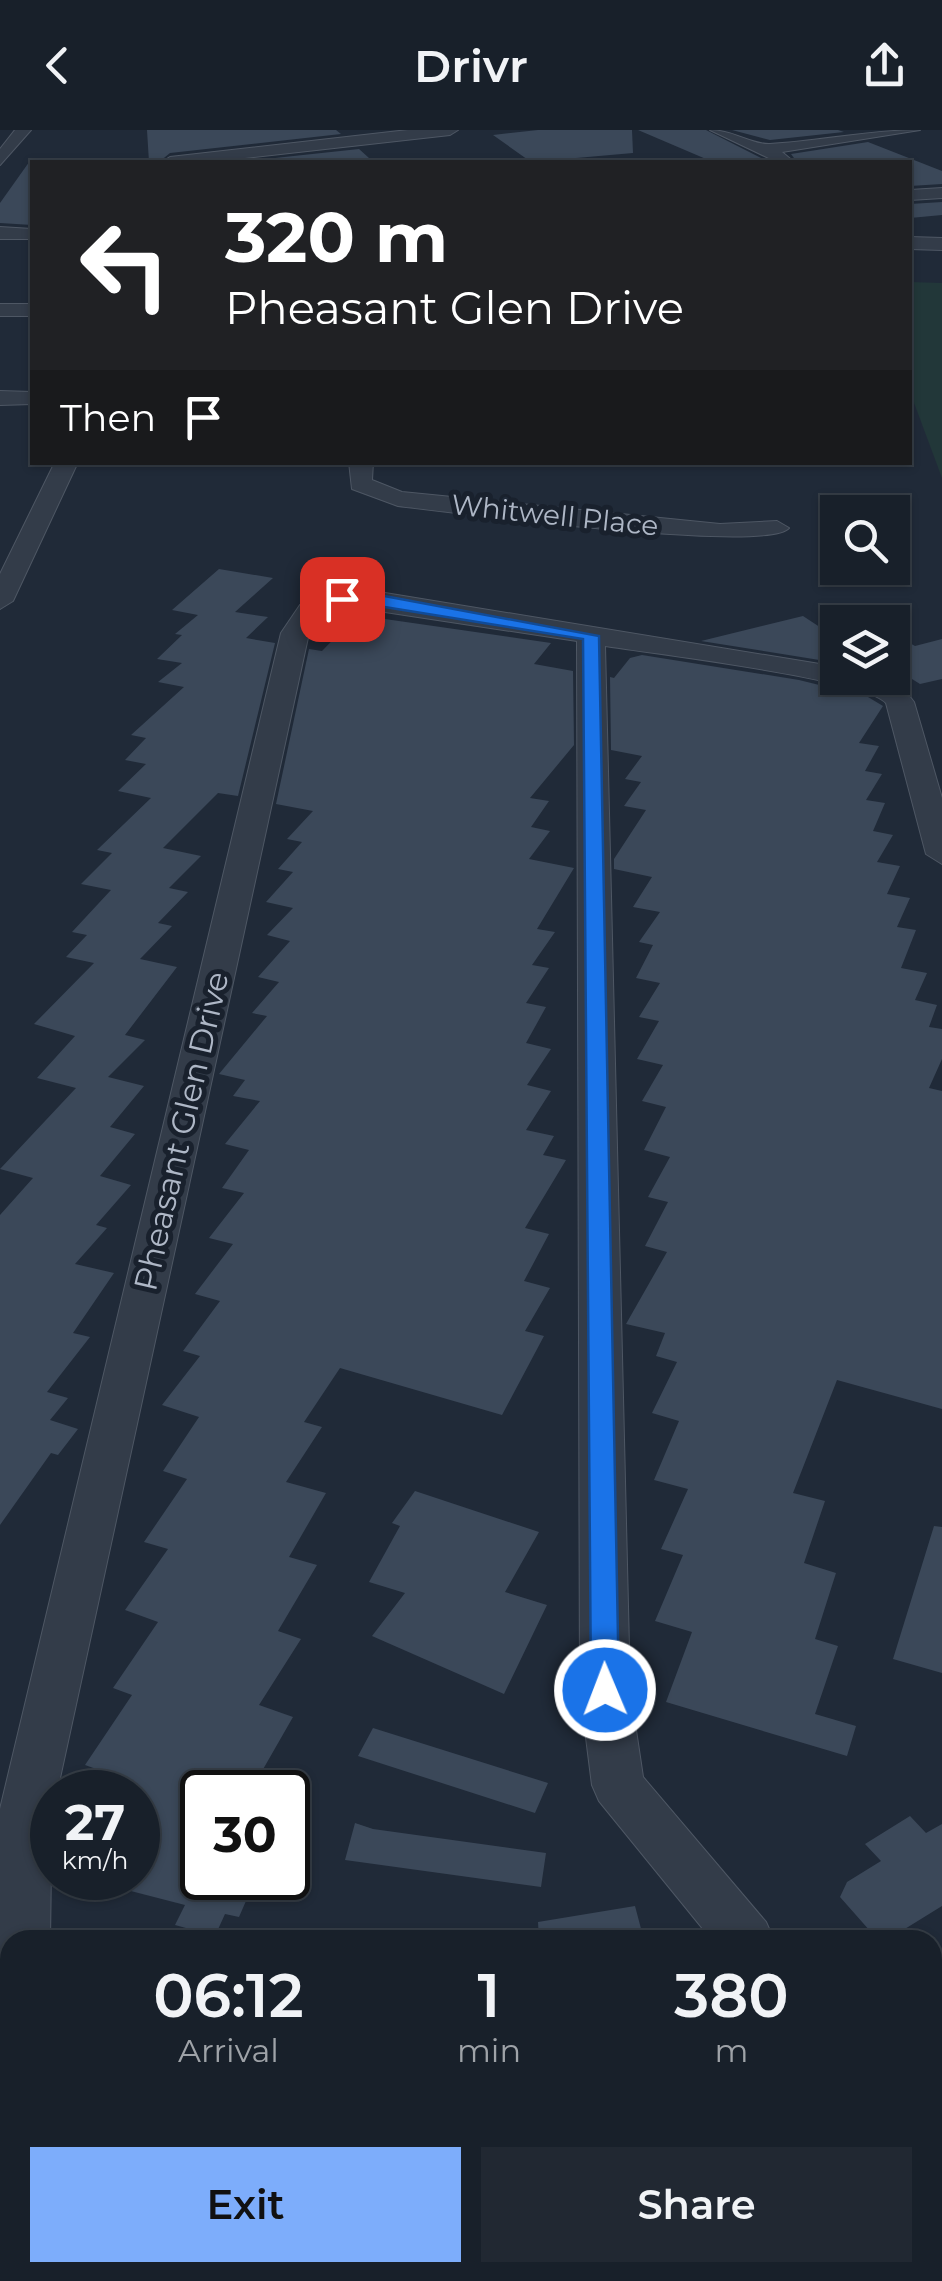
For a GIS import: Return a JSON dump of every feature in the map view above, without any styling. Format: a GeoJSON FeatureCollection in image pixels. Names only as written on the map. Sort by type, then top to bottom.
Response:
{"type":"FeatureCollection","features":[{"type":"Feature","properties":{"kind":"street"},"geometry":{"type":"LineString","coordinates":[[5,164],[23,130]]}},
{"type":"Feature","properties":{"kind":"street"},"geometry":{"type":"LineString","coordinates":[[188,160],[450,130]]}},
{"type":"Feature","properties":{"kind":"street"},"geometry":{"type":"LineString","coordinates":[[718,130],[786,160]]}},
{"type":"Feature","properties":{"kind":"street"},"geometry":{"type":"LineString","coordinates":[[763,150],[912,130]]}},
{"type":"Feature","properties":{"kind":"street"},"geometry":{"type":"LineString","coordinates":[[912,195],[942,193]]}},
{"type":"Feature","properties":{"kind":"street"},"geometry":{"type":"LineString","coordinates":[[0,233],[30,234]]}},
{"type":"Feature","properties":{"kind":"street"},"geometry":{"type":"LineString","coordinates":[[912,243],[942,244]]}},
{"type":"Feature","properties":{"kind":"street"},"geometry":{"type":"LineString","coordinates":[[0,310],[30,310]]}},
{"type":"Feature","properties":{"kind":"street"},"geometry":{"type":"LineString","coordinates":[[0,398],[30,398]]}},
{"type":"Feature","properties":{"kind":"street"},"geometry":{"type":"LineString","coordinates":[[0,601],[66,465]]}},
{"type":"Feature","properties":{"kind":"street","name":"Whitwell Place"},"geometry":{"type":"LineString","coordinates":[[361,465],[360,484],[398,499],[720,530],[777,528]]}},
{"type":"Feature","properties":{"kind":"street","name":"Pheasant Glen Drive"},"geometry":{"type":"LineString","coordinates":[[22,1930],[23,1825],[294,632],[303,613],[314,604],[342,599],[379,600],[820,673]]}},
{"type":"Feature","properties":{"kind":"street"},"geometry":{"type":"LineString","coordinates":[[591,636],[605,1690],[618,1785],[738,1930]]}},
{"type":"Feature","properties":{"kind":"street"},"geometry":{"type":"LineString","coordinates":[[894,695],[900,702],[942,854]]}},
{"type":"Feature","properties":{"kind":"green space"},"geometry":{"type":"Polygon","coordinates":[[[912,282],[942,283],[942,478],[912,397],[912,282]]]}},
{"type":"Feature","properties":{"kind":"building"},"geometry":{"type":"Polygon","coordinates":[[[147,130],[336,130],[341,134],[170,153],[161,160],[149,160],[147,130]]]}},
{"type":"Feature","properties":{"kind":"building"},"geometry":{"type":"Polygon","coordinates":[[[538,130],[632,130],[633,153],[528,160],[493,135],[538,130]]]}},
{"type":"Feature","properties":{"kind":"building"},"geometry":{"type":"Polygon","coordinates":[[[638,130],[706,130],[765,160],[708,160],[638,130]]]}},
{"type":"Feature","properties":{"kind":"building"},"geometry":{"type":"Polygon","coordinates":[[[732,130],[838,130],[844,132],[770,140],[732,130]]]}},
{"type":"Feature","properties":{"kind":"building"},"geometry":{"type":"Polygon","coordinates":[[[868,142],[942,171],[942,184],[912,186],[912,160],[796,160],[791,154],[868,142]]]}},
{"type":"Feature","properties":{"kind":"building"},"geometry":{"type":"Polygon","coordinates":[[[359,149],[369,158],[304,160],[257,160],[359,149]]]}},
{"type":"Feature","properties":{"kind":"building"},"geometry":{"type":"Polygon","coordinates":[[[30,161],[30,225],[0,223],[0,203],[30,161]]]}},
{"type":"Feature","properties":{"kind":"building"},"geometry":{"type":"Polygon","coordinates":[[[942,202],[942,215],[912,218],[912,204],[942,202]]]}},
{"type":"Feature","properties":{"kind":"building"},"geometry":{"type":"Polygon","coordinates":[[[219,569],[273,578],[235,612],[268,617],[246,638],[275,643],[238,796],[218,793],[163,848],[201,856],[169,888],[188,892],[158,923],[172,926],[140,959],[177,967],[125,1035],[145,1040],[108,1077],[144,1086],[110,1127],[135,1134],[100,1176],[131,1185],[96,1225],[107,1228],[75,1264],[114,1273],[73,1333],[90,1337],[47,1392],[68,1398],[50,1420],[78,1429],[58,1455],[51,1453],[0,1525],[0,1215],[33,1178],[0,1169],[76,1088],[37,1078],[75,1036],[34,1024],[94,963],[66,957],[87,935],[72,932],[111,890],[81,884],[112,853],[97,850],[151,798],[118,791],[146,764],[125,760],[146,738],[131,735],[184,687],[158,682],[182,663],[157,659],[182,635],[175,634],[198,615],[172,610],[219,569]]]}},
{"type":"Feature","properties":{"kind":"building"},"geometry":{"type":"Polygon","coordinates":[[[357,615],[551,643],[534,664],[573,671],[574,745],[530,798],[549,801],[531,827],[550,831],[529,859],[574,868],[537,929],[555,932],[532,965],[549,968],[526,1003],[546,1007],[526,1043],[551,1049],[527,1085],[551,1091],[526,1130],[554,1136],[543,1155],[566,1160],[525,1228],[549,1234],[524,1281],[550,1288],[525,1331],[544,1336],[502,1415],[340,1368],[304,1422],[322,1427],[286,1482],[326,1493],[289,1557],[317,1565],[278,1631],[301,1639],[259,1705],[293,1717],[263,1770],[180,1770],[180,1900],[246,1900],[239,1917],[225,1914],[218,1930],[193,1930],[175,1925],[185,1905],[160,1899],[160,1770],[99,1770],[85,1765],[132,1695],[113,1688],[158,1622],[125,1610],[168,1549],[144,1542],[187,1479],[163,1471],[199,1417],[162,1405],[200,1356],[183,1351],[220,1301],[195,1294],[233,1244],[209,1238],[244,1193],[222,1188],[249,1150],[225,1144],[260,1101],[233,1096],[245,1080],[219,1074],[267,1016],[252,1013],[279,982],[258,977],[290,941],[267,935],[293,908],[266,902],[293,872],[278,869],[302,842],[287,839],[313,811],[276,804],[309,649],[322,651],[357,615]]]}},
{"type":"Feature","properties":{"kind":"building"},"geometry":{"type":"Polygon","coordinates":[[[803,616],[820,627],[820,660],[701,641],[803,616]]]}},
{"type":"Feature","properties":{"kind":"building"},"geometry":{"type":"Polygon","coordinates":[[[942,639],[942,679],[920,684],[910,678],[910,643],[915,646],[942,639]]]}},
{"type":"Feature","properties":{"kind":"building"},"geometry":{"type":"Polygon","coordinates":[[[642,655],[799,680],[820,685],[820,695],[860,695],[883,706],[859,743],[879,746],[865,771],[882,774],[866,800],[885,803],[873,831],[893,835],[877,862],[900,866],[887,894],[910,898],[897,927],[916,930],[901,968],[927,973],[915,1000],[937,1005],[929,1027],[942,1029],[942,1059],[929,1088],[942,1091],[942,1409],[837,1380],[793,1493],[825,1501],[804,1563],[836,1573],[815,1639],[838,1646],[815,1714],[856,1726],[847,1756],[666,1702],[692,1632],[655,1621],[683,1555],[661,1549],[688,1489],[654,1480],[679,1421],[652,1413],[677,1362],[656,1356],[665,1333],[626,1324],[667,1252],[645,1246],[668,1202],[648,1197],[670,1157],[644,1150],[666,1107],[642,1101],[663,1065],[637,1059],[659,1021],[639,1017],[660,983],[636,978],[653,945],[639,942],[660,912],[633,907],[652,877],[614,869],[614,859],[646,810],[624,806],[641,782],[625,779],[642,756],[611,750],[610,677],[614,678],[630,658],[642,655]]]}},
{"type":"Feature","properties":{"kind":"building"},"geometry":{"type":"Polygon","coordinates":[[[415,1491],[539,1532],[505,1592],[547,1605],[504,1694],[372,1636],[405,1593],[369,1582],[400,1526],[392,1523],[415,1491]]]}},
{"type":"Feature","properties":{"kind":"building"},"geometry":{"type":"Polygon","coordinates":[[[934,1526],[942,1527],[942,1673],[893,1659],[934,1526]]]}},
{"type":"Feature","properties":{"kind":"building"},"geometry":{"type":"Polygon","coordinates":[[[373,1728],[548,1783],[535,1813],[358,1756],[373,1728]]]}},
{"type":"Feature","properties":{"kind":"building"},"geometry":{"type":"Polygon","coordinates":[[[910,1816],[926,1833],[942,1824],[942,1906],[903,1930],[869,1930],[840,1897],[847,1882],[881,1861],[865,1844],[910,1816]]]}},
{"type":"Feature","properties":{"kind":"building"},"geometry":{"type":"Polygon","coordinates":[[[355,1823],[373,1829],[546,1853],[541,1887],[345,1860],[355,1823]]]}},
{"type":"Feature","properties":{"kind":"building"},"geometry":{"type":"Polygon","coordinates":[[[635,1906],[641,1930],[538,1930],[538,1922],[635,1906]]]}},
{"type":"Feature","properties":{"kind":"route"},"geometry":{"type":"LineString","coordinates":[[342,599],[379,600],[591,636],[605,1690]]}}]}
